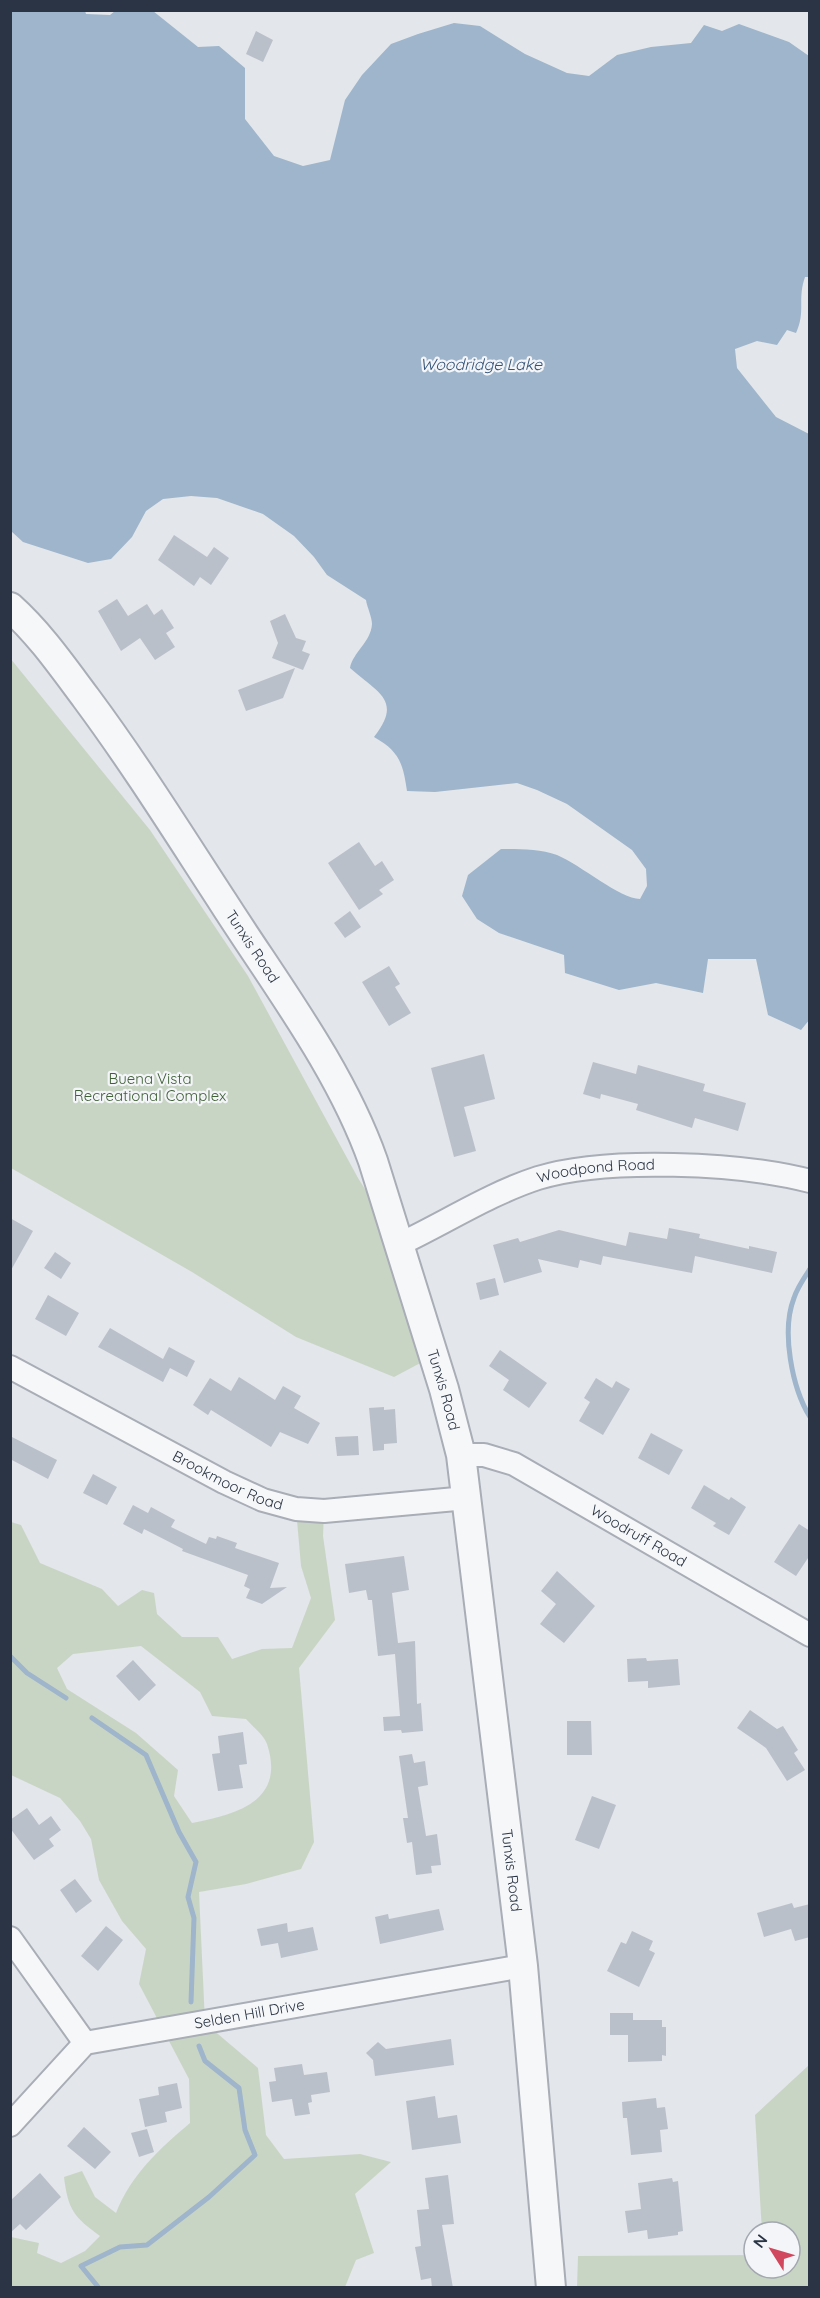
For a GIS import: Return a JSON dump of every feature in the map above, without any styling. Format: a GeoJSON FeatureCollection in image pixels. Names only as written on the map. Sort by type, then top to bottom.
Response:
{"type":"FeatureCollection","features":[{"type":"Feature","properties":{"kind":"street","name":"Tunxis Road"},"geometry":{"type":"LineString","coordinates":[[10,607],[45,643],[119,742],[315,1046],[362,1130],[446,1398],[461,1455],[523,1966],[551,2288]]}},
{"type":"Feature","properties":{"kind":"street","name":"Woodpond Road"},"geometry":{"type":"LineString","coordinates":[[398,1245],[505,1190],[540,1178],[588,1168],[626,1165],[719,1169],[810,1181]]}},
{"type":"Feature","properties":{"kind":"street","name":"Brookmoor Road"},"geometry":{"type":"LineString","coordinates":[[10,1367],[215,1478],[263,1500],[296,1509],[332,1511],[467,1498]]}},
{"type":"Feature","properties":{"kind":"street","name":"Woodruff Road"},"geometry":{"type":"LineString","coordinates":[[461,1455],[484,1455],[514,1464],[810,1635]]}},
{"type":"Feature","properties":{"kind":"street"},"geometry":{"type":"LineString","coordinates":[[10,1938],[85,2043],[10,2125]]}},
{"type":"Feature","properties":{"kind":"street","name":"Selden Hill Drive"},"geometry":{"type":"LineString","coordinates":[[85,2043],[523,1966]]}},
{"type":"Feature","properties":{"kind":"green space","name":"Buena Vista Recreational Complex"},"geometry":{"type":"Polygon","coordinates":[[[10,658],[150,830],[248,976],[358,1178],[385,1221],[426,1360],[394,1377],[296,1337],[192,1272],[11,1168],[10,658]]]}},
{"type":"Feature","properties":{"kind":"green space"},"geometry":{"type":"Polygon","coordinates":[[[296,1509],[324,1511],[323,1536],[335,1620],[299,1668],[314,1842],[301,1869],[246,1884],[199,1892],[205,2023],[258,2068],[266,2135],[284,2159],[360,2154],[391,2162],[355,2194],[374,2253],[356,2260],[345,2287],[11,2287],[11,2237],[39,2243],[37,2253],[61,2263],[85,2251],[100,2236],[74,2212],[70,2205],[64,2177],[82,2171],[95,2197],[116,2213],[122,2199],[147,2164],[190,2123],[189,2079],[139,1984],[146,1949],[122,1921],[99,1880],[91,1839],[80,1821],[60,1798],[11,1775],[11,1522],[21,1525],[40,1563],[102,1589],[118,1606],[142,1590],[154,1593],[157,1614],[182,1637],[218,1637],[232,1659],[262,1649],[292,1648],[311,1598],[301,1566],[296,1509]],[[141,1646],[73,1654],[57,1668],[67,1689],[136,1733],[178,1770],[174,1796],[192,1823],[225,1815],[253,1802],[263,1792],[269,1780],[271,1764],[267,1744],[261,1734],[246,1719],[212,1716],[200,1692],[141,1646]]]}},
{"type":"Feature","properties":{"kind":"green space"},"geometry":{"type":"Polygon","coordinates":[[[809,2065],[809,2287],[577,2287],[578,2256],[742,2255],[742,2280],[802,2280],[802,2220],[761,2220],[755,2115],[809,2065]]]}},
{"type":"Feature","properties":{"kind":"water","name":"Woodridge Lake"},"geometry":{"type":"Polygon","coordinates":[[[11,10],[85,11],[86,14],[110,15],[115,11],[153,11],[198,47],[219,46],[245,68],[245,119],[274,156],[303,166],[330,160],[345,100],[362,75],[391,44],[454,23],[480,26],[525,54],[567,73],[589,76],[617,55],[651,47],[691,43],[704,25],[722,31],[739,24],[789,42],[809,56],[810,277],[805,277],[803,285],[799,325],[796,333],[787,330],[777,345],[757,341],[735,349],[737,368],[776,417],[809,434],[810,1019],[801,1030],[768,1015],[756,959],[708,959],[703,993],[656,983],[619,990],[565,973],[564,955],[499,933],[477,919],[462,896],[468,875],[501,849],[537,850],[557,855],[632,898],[640,899],[647,886],[646,869],[632,850],[567,804],[517,783],[435,792],[407,791],[404,773],[398,759],[389,747],[374,737],[382,724],[387,706],[378,691],[350,668],[371,630],[372,621],[366,600],[327,575],[294,536],[263,514],[217,498],[191,496],[163,499],[146,511],[132,537],[111,559],[88,563],[23,542],[11,531],[11,10]]]}},
{"type":"Feature","properties":{"kind":"building"},"geometry":{"type":"Polygon","coordinates":[[[256,31],[273,40],[263,62],[246,54],[256,31]]]}},
{"type":"Feature","properties":{"kind":"building"},"geometry":{"type":"Polygon","coordinates":[[[174,535],[207,557],[214,547],[229,558],[211,585],[200,577],[194,586],[158,560],[174,535]]]}},
{"type":"Feature","properties":{"kind":"building"},"geometry":{"type":"Polygon","coordinates":[[[117,599],[128,616],[147,604],[154,615],[162,609],[174,628],[166,633],[175,647],[155,660],[140,638],[121,651],[98,611],[117,599]]]}},
{"type":"Feature","properties":{"kind":"building"},"geometry":{"type":"Polygon","coordinates":[[[285,614],[296,638],[306,641],[302,651],[310,654],[303,670],[272,658],[278,643],[270,621],[285,614]]]}},
{"type":"Feature","properties":{"kind":"building"},"geometry":{"type":"Polygon","coordinates":[[[295,668],[283,698],[246,711],[238,690],[295,668]]]}},
{"type":"Feature","properties":{"kind":"building"},"geometry":{"type":"Polygon","coordinates":[[[359,842],[375,866],[382,861],[394,880],[379,890],[383,894],[359,910],[328,863],[359,842]]]}},
{"type":"Feature","properties":{"kind":"building"},"geometry":{"type":"Polygon","coordinates":[[[350,911],[361,927],[345,938],[334,923],[350,911]]]}},
{"type":"Feature","properties":{"kind":"building"},"geometry":{"type":"Polygon","coordinates":[[[389,966],[400,984],[395,987],[411,1013],[389,1026],[362,982],[389,966]]]}},
{"type":"Feature","properties":{"kind":"building"},"geometry":{"type":"Polygon","coordinates":[[[484,1054],[495,1099],[464,1107],[476,1151],[454,1157],[431,1068],[484,1054]]]}},
{"type":"Feature","properties":{"kind":"building"},"geometry":{"type":"Polygon","coordinates":[[[593,1062],[636,1074],[638,1065],[705,1084],[703,1091],[746,1103],[738,1131],[695,1118],[692,1128],[636,1110],[638,1104],[601,1094],[600,1099],[583,1094],[593,1062]]]}},
{"type":"Feature","properties":{"kind":"building"},"geometry":{"type":"Polygon","coordinates":[[[10,1218],[33,1231],[10,1272],[10,1218]]]}},
{"type":"Feature","properties":{"kind":"building"},"geometry":{"type":"Polygon","coordinates":[[[669,1228],[700,1234],[699,1238],[749,1249],[749,1246],[777,1252],[772,1273],[695,1256],[692,1273],[603,1256],[601,1265],[580,1260],[578,1268],[538,1259],[542,1272],[504,1283],[493,1245],[518,1238],[520,1242],[559,1230],[626,1246],[629,1232],[667,1239],[669,1228]]]}},
{"type":"Feature","properties":{"kind":"building"},"geometry":{"type":"Polygon","coordinates":[[[55,1252],[71,1263],[61,1279],[44,1268],[55,1252]]]}},
{"type":"Feature","properties":{"kind":"building"},"geometry":{"type":"Polygon","coordinates":[[[495,1278],[499,1295],[480,1300],[476,1283],[495,1278]]]}},
{"type":"Feature","properties":{"kind":"building"},"geometry":{"type":"Polygon","coordinates":[[[48,1295],[79,1313],[66,1336],[35,1319],[48,1295]]]}},
{"type":"Feature","properties":{"kind":"building"},"geometry":{"type":"Polygon","coordinates":[[[110,1328],[163,1359],[169,1347],[195,1361],[187,1377],[170,1368],[163,1382],[98,1347],[110,1328]]]}},
{"type":"Feature","properties":{"kind":"building"},"geometry":{"type":"Polygon","coordinates":[[[500,1350],[547,1383],[529,1408],[503,1390],[509,1380],[489,1366],[500,1350]]]}},
{"type":"Feature","properties":{"kind":"building"},"geometry":{"type":"Polygon","coordinates":[[[239,1377],[275,1400],[283,1386],[301,1396],[294,1408],[320,1423],[308,1444],[280,1432],[271,1447],[211,1410],[208,1415],[193,1405],[210,1378],[231,1391],[239,1377]]]}},
{"type":"Feature","properties":{"kind":"building"},"geometry":{"type":"Polygon","coordinates":[[[596,1378],[612,1388],[616,1381],[630,1389],[603,1435],[579,1421],[590,1402],[584,1398],[596,1378]]]}},
{"type":"Feature","properties":{"kind":"building"},"geometry":{"type":"Polygon","coordinates":[[[384,1407],[384,1410],[395,1409],[397,1443],[384,1444],[384,1450],[373,1451],[369,1408],[384,1407]]]}},
{"type":"Feature","properties":{"kind":"building"},"geometry":{"type":"Polygon","coordinates":[[[651,1433],[683,1450],[669,1475],[638,1458],[651,1433]]]}},
{"type":"Feature","properties":{"kind":"building"},"geometry":{"type":"Polygon","coordinates":[[[10,1436],[57,1460],[48,1479],[10,1459],[10,1436]]]}},
{"type":"Feature","properties":{"kind":"building"},"geometry":{"type":"Polygon","coordinates":[[[358,1436],[359,1455],[337,1456],[335,1437],[358,1436]]]}},
{"type":"Feature","properties":{"kind":"building"},"geometry":{"type":"Polygon","coordinates":[[[93,1474],[117,1487],[107,1505],[83,1493],[93,1474]]]}},
{"type":"Feature","properties":{"kind":"building"},"geometry":{"type":"Polygon","coordinates":[[[704,1485],[729,1500],[731,1497],[746,1507],[729,1535],[713,1526],[716,1523],[691,1508],[704,1485]]]}},
{"type":"Feature","properties":{"kind":"building"},"geometry":{"type":"Polygon","coordinates":[[[133,1505],[148,1513],[151,1507],[175,1520],[171,1527],[206,1544],[209,1537],[216,1539],[217,1536],[237,1543],[235,1548],[279,1563],[270,1588],[287,1587],[262,1604],[246,1598],[250,1589],[244,1586],[248,1575],[182,1551],[183,1549],[144,1529],[142,1534],[123,1524],[133,1505]]]}},
{"type":"Feature","properties":{"kind":"building"},"geometry":{"type":"Polygon","coordinates":[[[799,1524],[810,1531],[810,1555],[796,1576],[774,1562],[799,1524]]]}},
{"type":"Feature","properties":{"kind":"building"},"geometry":{"type":"Polygon","coordinates":[[[404,1556],[409,1590],[392,1593],[398,1643],[415,1641],[417,1704],[421,1703],[423,1731],[402,1733],[401,1730],[384,1731],[383,1717],[400,1716],[395,1654],[378,1656],[372,1600],[368,1600],[366,1590],[349,1593],[345,1564],[404,1556]]]}},
{"type":"Feature","properties":{"kind":"building"},"geometry":{"type":"Polygon","coordinates":[[[557,1571],[595,1606],[564,1643],[540,1624],[556,1604],[541,1591],[557,1571]]]}},
{"type":"Feature","properties":{"kind":"building"},"geometry":{"type":"Polygon","coordinates":[[[646,1658],[647,1661],[678,1659],[680,1685],[648,1688],[648,1681],[628,1682],[627,1659],[646,1658]]]}},
{"type":"Feature","properties":{"kind":"building"},"geometry":{"type":"Polygon","coordinates":[[[133,1660],[156,1685],[139,1701],[116,1676],[133,1660]]]}},
{"type":"Feature","properties":{"kind":"building"},"geometry":{"type":"Polygon","coordinates":[[[750,1710],[777,1729],[783,1726],[798,1750],[794,1753],[805,1770],[787,1781],[766,1748],[737,1728],[750,1710]]]}},
{"type":"Feature","properties":{"kind":"building"},"geometry":{"type":"Polygon","coordinates":[[[567,1721],[591,1721],[592,1755],[567,1755],[567,1721]]]}},
{"type":"Feature","properties":{"kind":"building"},"geometry":{"type":"Polygon","coordinates":[[[243,1732],[247,1764],[239,1765],[243,1788],[218,1791],[212,1754],[220,1753],[218,1736],[243,1732]]]}},
{"type":"Feature","properties":{"kind":"building"},"geometry":{"type":"Polygon","coordinates":[[[412,1754],[414,1763],[425,1761],[428,1785],[418,1787],[426,1836],[437,1834],[441,1865],[431,1866],[432,1873],[416,1875],[412,1842],[407,1843],[403,1818],[408,1818],[399,1756],[412,1754]]]}},
{"type":"Feature","properties":{"kind":"building"},"geometry":{"type":"Polygon","coordinates":[[[592,1796],[616,1805],[599,1849],[575,1840],[592,1796]]]}},
{"type":"Feature","properties":{"kind":"building"},"geometry":{"type":"Polygon","coordinates":[[[27,1808],[39,1825],[51,1816],[61,1830],[49,1839],[54,1846],[34,1860],[10,1828],[10,1820],[27,1808]]]}},
{"type":"Feature","properties":{"kind":"building"},"geometry":{"type":"Polygon","coordinates":[[[75,1879],[92,1901],[76,1913],[60,1890],[75,1879]]]}},
{"type":"Feature","properties":{"kind":"building"},"geometry":{"type":"Polygon","coordinates":[[[792,1903],[794,1908],[810,1904],[810,1937],[795,1941],[791,1929],[764,1937],[757,1913],[792,1903]]]}},
{"type":"Feature","properties":{"kind":"building"},"geometry":{"type":"Polygon","coordinates":[[[439,1909],[444,1930],[380,1944],[375,1917],[388,1914],[389,1919],[439,1909]]]}},
{"type":"Feature","properties":{"kind":"building"},"geometry":{"type":"Polygon","coordinates":[[[287,1923],[288,1932],[313,1927],[318,1950],[281,1958],[278,1943],[261,1946],[257,1929],[287,1923]]]}},
{"type":"Feature","properties":{"kind":"building"},"geometry":{"type":"Polygon","coordinates":[[[106,1926],[123,1940],[98,1971],[81,1956],[106,1926]]]}},
{"type":"Feature","properties":{"kind":"building"},"geometry":{"type":"Polygon","coordinates":[[[632,1931],[653,1941],[649,1950],[655,1953],[639,1987],[607,1971],[621,1942],[626,1944],[632,1931]]]}},
{"type":"Feature","properties":{"kind":"building"},"geometry":{"type":"Polygon","coordinates":[[[610,2013],[633,2013],[633,2020],[662,2020],[662,2027],[666,2027],[666,2056],[662,2055],[662,2061],[628,2062],[628,2035],[610,2035],[610,2013]]]}},
{"type":"Feature","properties":{"kind":"building"},"geometry":{"type":"Polygon","coordinates":[[[451,2039],[454,2065],[375,2076],[373,2060],[366,2053],[378,2042],[386,2049],[451,2039]]]}},
{"type":"Feature","properties":{"kind":"building"},"geometry":{"type":"Polygon","coordinates":[[[302,2064],[304,2075],[327,2072],[330,2092],[311,2095],[312,2102],[308,2103],[310,2114],[295,2116],[292,2099],[272,2102],[269,2082],[276,2081],[274,2068],[302,2064]]]}},
{"type":"Feature","properties":{"kind":"building"},"geometry":{"type":"Polygon","coordinates":[[[177,2083],[182,2108],[165,2112],[167,2122],[145,2127],[139,2099],[159,2095],[158,2087],[177,2083]]]}},
{"type":"Feature","properties":{"kind":"building"},"geometry":{"type":"Polygon","coordinates":[[[435,2096],[438,2118],[457,2115],[461,2143],[412,2150],[406,2101],[435,2096]]]}},
{"type":"Feature","properties":{"kind":"building"},"geometry":{"type":"Polygon","coordinates":[[[656,2098],[657,2108],[665,2107],[668,2129],[660,2130],[662,2152],[631,2155],[627,2118],[623,2118],[622,2102],[656,2098]]]}},
{"type":"Feature","properties":{"kind":"building"},"geometry":{"type":"Polygon","coordinates":[[[84,2127],[111,2152],[95,2169],[67,2146],[84,2127]]]}},
{"type":"Feature","properties":{"kind":"building"},"geometry":{"type":"Polygon","coordinates":[[[147,2129],[154,2152],[139,2157],[131,2133],[147,2129]]]}},
{"type":"Feature","properties":{"kind":"building"},"geometry":{"type":"Polygon","coordinates":[[[40,2173],[61,2197],[26,2230],[20,2224],[10,2233],[10,2201],[40,2173]]]}},
{"type":"Feature","properties":{"kind":"building"},"geometry":{"type":"Polygon","coordinates":[[[448,2175],[454,2224],[442,2225],[453,2288],[432,2288],[431,2278],[421,2280],[415,2247],[421,2246],[417,2210],[429,2209],[425,2178],[448,2175]]]}},
{"type":"Feature","properties":{"kind":"building"},"geometry":{"type":"Polygon","coordinates":[[[672,2178],[673,2182],[678,2181],[683,2231],[678,2232],[678,2235],[648,2239],[647,2230],[628,2233],[625,2211],[641,2209],[638,2183],[672,2178]]]}},
{"type":"Feature","properties":{"kind":"waterway"},"geometry":{"type":"LineString","coordinates":[[810,1269],[795,1294],[788,1326],[790,1359],[798,1391],[810,1417]]}},
{"type":"Feature","properties":{"kind":"waterway"},"geometry":{"type":"LineString","coordinates":[[10,1656],[27,1673],[66,1698]]}},
{"type":"Feature","properties":{"kind":"waterway"},"geometry":{"type":"LineString","coordinates":[[92,1718],[146,1755],[179,1832],[196,1862],[188,1897],[194,1918],[191,2002]]}},
{"type":"Feature","properties":{"kind":"waterway"},"geometry":{"type":"LineString","coordinates":[[99,2288],[81,2266],[120,2247],[147,2245],[209,2197],[255,2155],[245,2130],[239,2088],[205,2061],[199,2046]]}}]}
